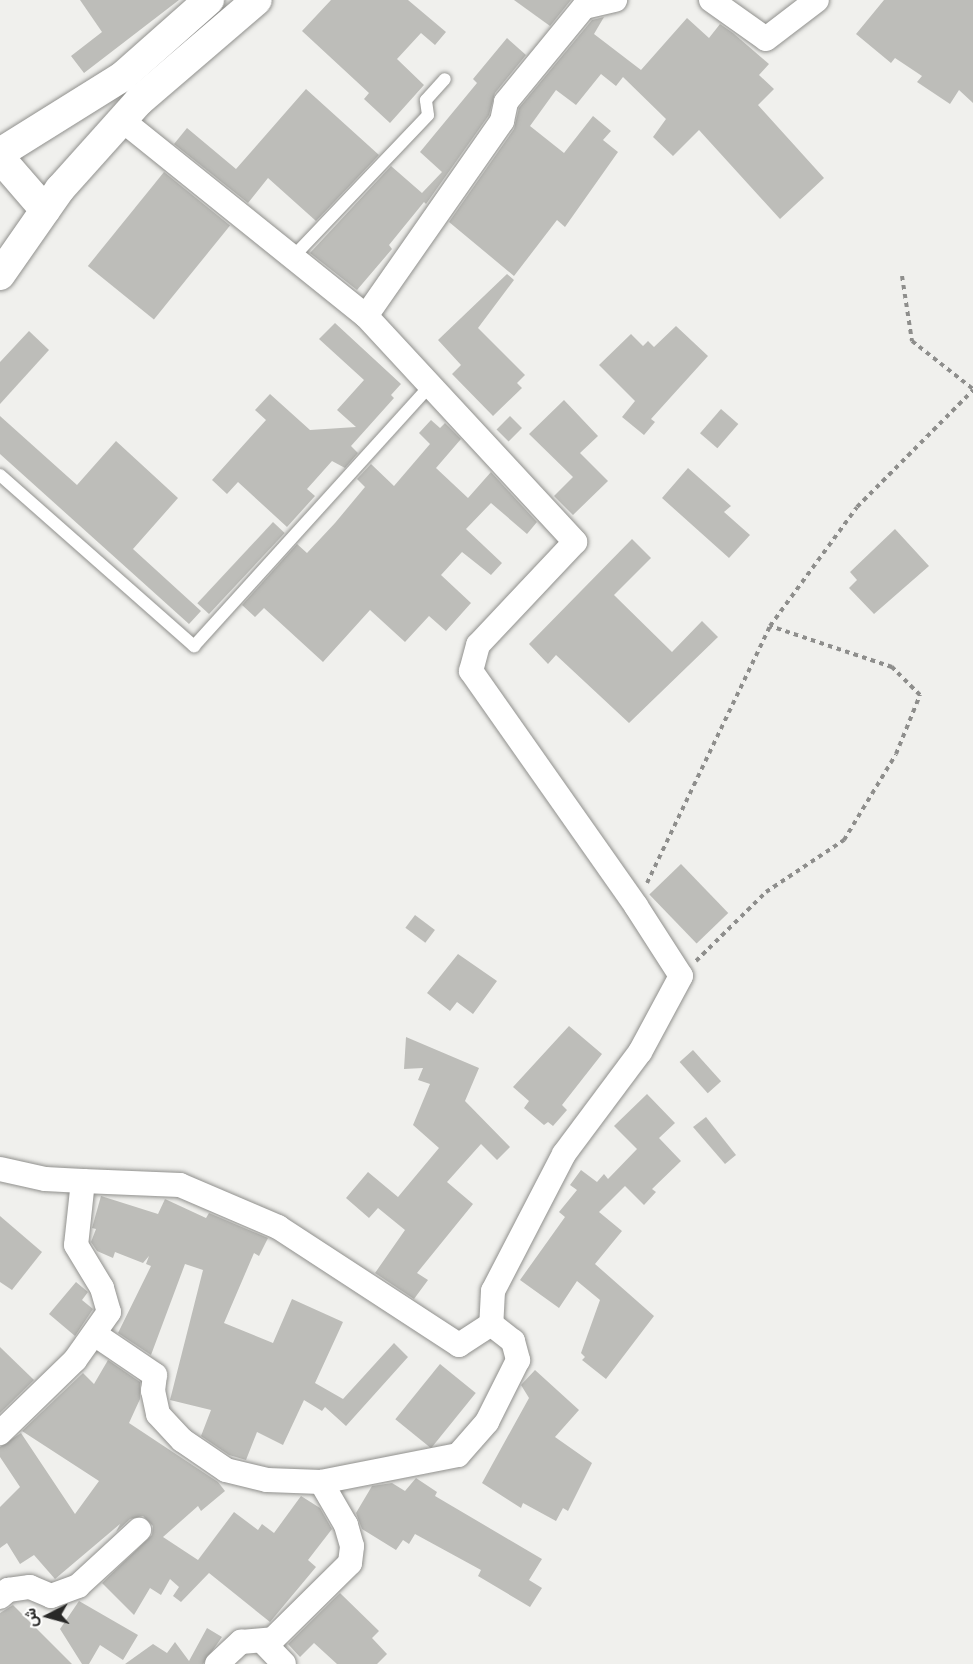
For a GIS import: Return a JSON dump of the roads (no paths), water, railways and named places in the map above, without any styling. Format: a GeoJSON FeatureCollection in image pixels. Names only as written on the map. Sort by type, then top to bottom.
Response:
{"type":"FeatureCollection","features":[{"type":"Feature","properties":{"kind":"street"},"geometry":{"type":"LineString","coordinates":[[0,153],[123,76],[209,0]]}},
{"type":"Feature","properties":{"kind":"street"},"geometry":{"type":"LineString","coordinates":[[0,274],[45,210],[122,120],[167,76],[257,0]]}},
{"type":"Feature","properties":{"kind":"street"},"geometry":{"type":"LineString","coordinates":[[366,316],[502,121],[506,102],[584,7],[615,0]]}},
{"type":"Feature","properties":{"kind":"street"},"geometry":{"type":"LineString","coordinates":[[711,0],[766,39],[817,0]]}},
{"type":"Feature","properties":{"kind":"street"},"geometry":{"type":"LineString","coordinates":[[147,55],[167,76]]}},
{"type":"Feature","properties":{"kind":"street"},"geometry":{"type":"LineString","coordinates":[[122,120],[366,316],[575,542],[478,645],[471,671],[636,906],[681,976],[640,1052],[564,1154],[493,1291],[491,1324]]}},
{"type":"Feature","properties":{"kind":"street"},"geometry":{"type":"LineString","coordinates":[[0,158],[45,210]]}},
{"type":"Feature","properties":{"kind":"street"},"geometry":{"type":"LineString","coordinates":[[0,1169],[45,1179],[180,1185],[267,1222],[335,1262],[459,1345],[491,1324]]}},
{"type":"Feature","properties":{"kind":"street"},"geometry":{"type":"LineString","coordinates":[[0,1433],[96,1335],[109,1312],[102,1288],[76,1245],[83,1181]]}},
{"type":"Feature","properties":{"kind":"street"},"geometry":{"type":"LineString","coordinates":[[96,1335],[155,1375],[153,1390],[158,1414],[182,1440],[226,1470],[267,1480],[321,1482],[458,1455],[487,1422],[518,1360],[513,1341],[491,1324]]}},
{"type":"Feature","properties":{"kind":"street"},"geometry":{"type":"LineString","coordinates":[[217,1664],[241,1642],[273,1640],[350,1563],[352,1546],[346,1525],[321,1482]]}},
{"type":"Feature","properties":{"kind":"street"},"geometry":{"type":"LineString","coordinates":[[0,1597],[8,1590],[30,1587],[51,1596],[78,1586],[139,1530]]}},
{"type":"Feature","properties":{"kind":"street"},"geometry":{"type":"LineString","coordinates":[[263,1642],[285,1664]]}},
{"type":"Feature","properties":{"kind":"lane"},"geometry":{"type":"LineString","coordinates":[[292,258],[428,115],[426,100],[445,79]]}},
{"type":"Feature","properties":{"kind":"lane"},"geometry":{"type":"LineString","coordinates":[[0,475],[194,646],[430,386]]}}]}
